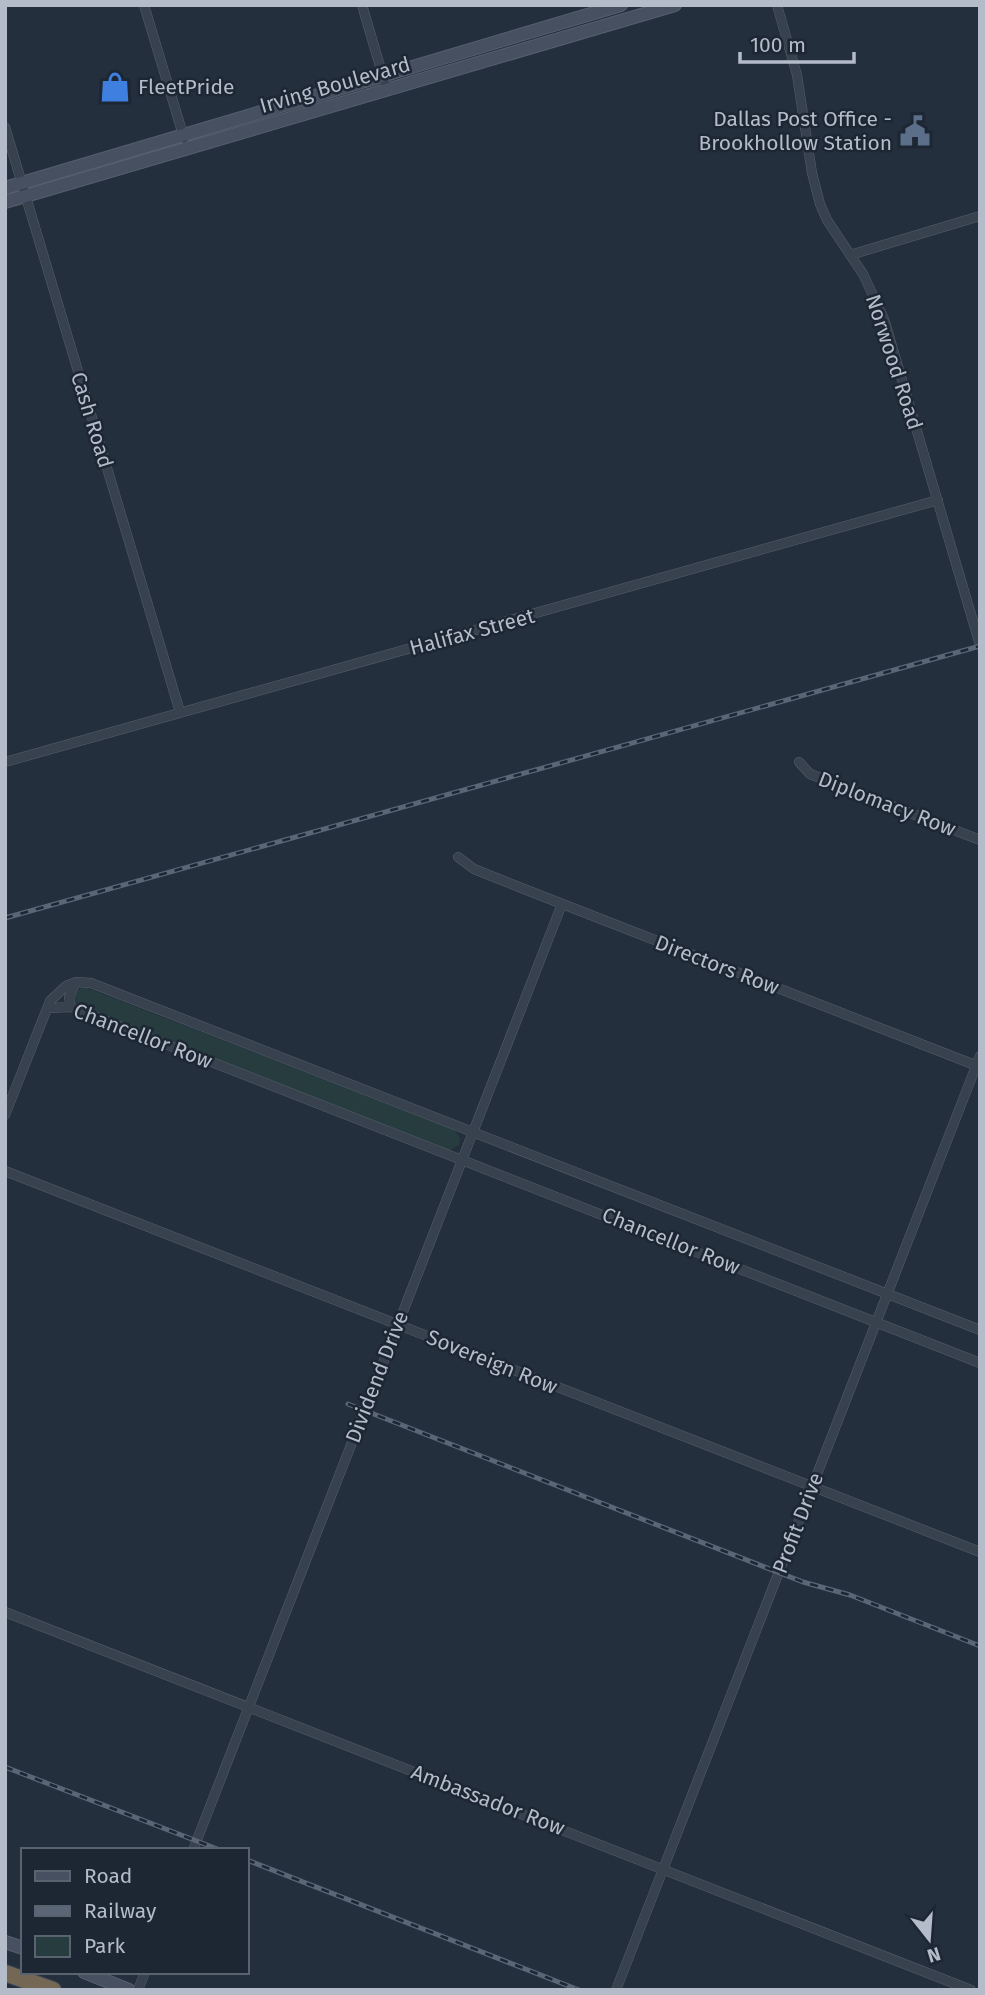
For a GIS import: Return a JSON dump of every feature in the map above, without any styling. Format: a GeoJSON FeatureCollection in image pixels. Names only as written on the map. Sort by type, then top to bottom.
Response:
{"type":"FeatureCollection","features":[{"type":"Feature","properties":{"kind":"highway"},"geometry":{"type":"LineString","coordinates":[[5,1975],[30,1990]]}},
{"type":"Feature","properties":{"kind":"highway"},"geometry":{"type":"LineString","coordinates":[[5,1975],[53,1990]]}},
{"type":"Feature","properties":{"kind":"main road","name":"Irving Boulevard"},"geometry":{"type":"LineString","coordinates":[[5,188],[621,5]]}},
{"type":"Feature","properties":{"kind":"main road","name":"Irving Boulevard"},"geometry":{"type":"LineString","coordinates":[[5,202],[675,5]]}},
{"type":"Feature","properties":{"kind":"main road"},"geometry":{"type":"LineString","coordinates":[[588,15],[593,29]]}},
{"type":"Feature","properties":{"kind":"main road"},"geometry":{"type":"LineString","coordinates":[[514,36],[519,51]]}},
{"type":"Feature","properties":{"kind":"main road"},"geometry":{"type":"LineString","coordinates":[[301,99],[305,114]]}},
{"type":"Feature","properties":{"kind":"main road"},"geometry":{"type":"LineString","coordinates":[[221,123],[226,137]]}},
{"type":"Feature","properties":{"kind":"main road"},"geometry":{"type":"LineString","coordinates":[[138,148],[142,162]]}},
{"type":"Feature","properties":{"kind":"main road"},"geometry":{"type":"LineString","coordinates":[[108,157],[112,171]]}},
{"type":"Feature","properties":{"kind":"main road"},"geometry":{"type":"LineString","coordinates":[[89,1974],[129,1990]]}},
{"type":"Feature","properties":{"kind":"street"},"geometry":{"type":"LineString","coordinates":[[145,5],[187,149]]}},
{"type":"Feature","properties":{"kind":"street"},"geometry":{"type":"LineString","coordinates":[[362,5],[387,90]]}},
{"type":"Feature","properties":{"kind":"street","name":"Norwood Road"},"geometry":{"type":"LineString","coordinates":[[777,5],[797,75],[812,173],[820,204],[884,318],[980,645]]}},
{"type":"Feature","properties":{"kind":"street","name":"Cash Road"},"geometry":{"type":"LineString","coordinates":[[5,127],[180,712]]}},
{"type":"Feature","properties":{"kind":"street"},"geometry":{"type":"LineString","coordinates":[[850,255],[980,216]]}},
{"type":"Feature","properties":{"kind":"street","name":"Halifax Street"},"geometry":{"type":"LineString","coordinates":[[5,762],[938,500]]}},
{"type":"Feature","properties":{"kind":"street","name":"Diplomacy Row"},"geometry":{"type":"LineString","coordinates":[[799,762],[810,774],[980,840]]}},
{"type":"Feature","properties":{"kind":"street","name":"Directors Row"},"geometry":{"type":"LineString","coordinates":[[458,857],[474,869],[562,904],[979,1063]]}},
{"type":"Feature","properties":{"kind":"street","name":"Dividend Drive"},"geometry":{"type":"LineString","coordinates":[[194,1848],[562,904]]}},
{"type":"Feature","properties":{"kind":"street"},"geometry":{"type":"LineString","coordinates":[[71,1007],[69,997],[76,982]]}},
{"type":"Feature","properties":{"kind":"street","name":"Chancellor Row"},"geometry":{"type":"LineString","coordinates":[[980,1330],[92,983],[76,982],[57,992],[49,1008],[71,1007],[980,1363]]}},
{"type":"Feature","properties":{"kind":"street"},"geometry":{"type":"LineString","coordinates":[[5,1115],[49,1008]]}},
{"type":"Feature","properties":{"kind":"street","name":"Profit Drive"},"geometry":{"type":"LineString","coordinates":[[616,1990],[979,1063]]}},
{"type":"Feature","properties":{"kind":"street","name":"Sovereign Row"},"geometry":{"type":"LineString","coordinates":[[5,1171],[980,1552]]}},
{"type":"Feature","properties":{"kind":"street","name":"Ambassador Row"},"geometry":{"type":"LineString","coordinates":[[5,1612],[971,1990]]}},
{"type":"Feature","properties":{"kind":"green space"},"geometry":{"type":"Polygon","coordinates":[[[82,986],[454,1130],[460,1138],[459,1145],[449,1151],[78,1006],[74,995],[82,986]]]}},
{"type":"Feature","properties":{"kind":"railway"},"geometry":{"type":"LineString","coordinates":[[5,918],[980,646]]}},
{"type":"Feature","properties":{"kind":"railway"},"geometry":{"type":"LineString","coordinates":[[348,1404],[803,1582],[850,1595],[980,1646]]}},
{"type":"Feature","properties":{"kind":"railway"},"geometry":{"type":"LineString","coordinates":[[5,1767],[215,1848]]}},
{"type":"Feature","properties":{"kind":"railway"},"geometry":{"type":"LineString","coordinates":[[248,1860],[579,1990]]}},
{"type":"Feature","properties":{"kind":"place","name":"FleetPride"},"geometry":{"type":"Point","coordinates":[115,87]}},
{"type":"Feature","properties":{"kind":"place","name":"Dallas Post Office - Brookhollow Station"},"geometry":{"type":"Point","coordinates":[915,131]}}]}
